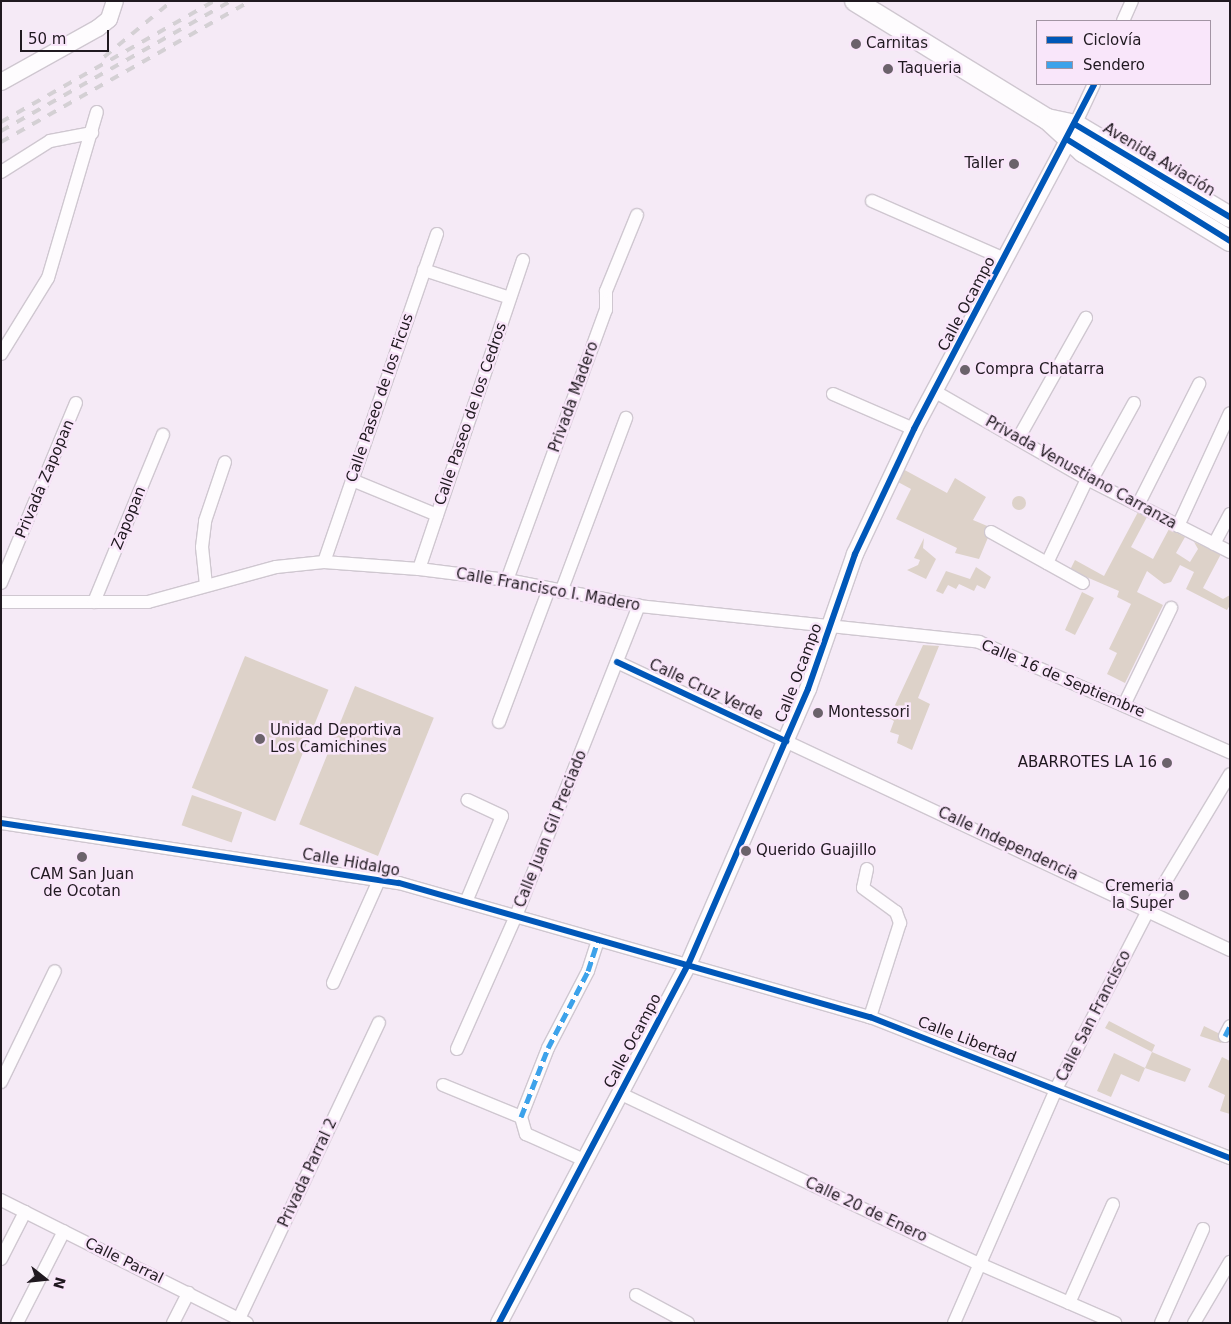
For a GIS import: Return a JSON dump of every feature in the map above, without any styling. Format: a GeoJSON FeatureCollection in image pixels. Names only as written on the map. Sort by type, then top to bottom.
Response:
{"type":"FeatureCollection","features":[{"type":"Feature","properties":{"kind":"main road","name":"Avenida Aviación"},"geometry":{"type":"LineString","coordinates":[[855,1],[1047,119],[1230,217]]}},
{"type":"Feature","properties":{"kind":"main road","name":"Avenida Aviación"},"geometry":{"type":"LineString","coordinates":[[1072,132],[1230,241]]}},
{"type":"Feature","properties":{"kind":"street"},"geometry":{"type":"LineString","coordinates":[[1,82],[98,28],[109,19],[115,1]]}},
{"type":"Feature","properties":{"kind":"street"},"geometry":{"type":"LineString","coordinates":[[1123,20],[1132,1]]}},
{"type":"Feature","properties":{"kind":"street"},"geometry":{"type":"LineString","coordinates":[[1072,132],[1094,85]]}},
{"type":"Feature","properties":{"kind":"street"},"geometry":{"type":"LineString","coordinates":[[1,354],[48,278],[97,112]]}},
{"type":"Feature","properties":{"kind":"street","name":"Calle Ocampo"},"geometry":{"type":"LineString","coordinates":[[499,1323],[688,965],[786,741],[830,629],[841,588],[914,429],[1072,132]]}},
{"type":"Feature","properties":{"kind":"street"},"geometry":{"type":"LineString","coordinates":[[1,172],[50,141],[92,133]]}},
{"type":"Feature","properties":{"kind":"street"},"geometry":{"type":"LineString","coordinates":[[872,201],[1005,259]]}},
{"type":"Feature","properties":{"kind":"street","name":"Privada Madero"},"geometry":{"type":"LineString","coordinates":[[507,580],[606,310],[606,291],[637,215]]}},
{"type":"Feature","properties":{"kind":"street","name":"Calle Paseo de los Ficus"},"geometry":{"type":"LineString","coordinates":[[324,562],[437,234]]}},
{"type":"Feature","properties":{"kind":"street","name":"Calle Paseo de los Cedros"},"geometry":{"type":"LineString","coordinates":[[419,569],[523,260]]}},
{"type":"Feature","properties":{"kind":"street"},"geometry":{"type":"LineString","coordinates":[[424,270],[510,298]]}},
{"type":"Feature","properties":{"kind":"street"},"geometry":{"type":"LineString","coordinates":[[1018,439],[1086,318]]}},
{"type":"Feature","properties":{"kind":"street"},"geometry":{"type":"LineString","coordinates":[[1138,505],[1199,384]]}},
{"type":"Feature","properties":{"kind":"street","name":"Privada Venustiano Carranza"},"geometry":{"type":"LineString","coordinates":[[934,391],[1089,480],[1230,552]]}},
{"type":"Feature","properties":{"kind":"street"},"geometry":{"type":"LineString","coordinates":[[833,394],[914,429]]}},
{"type":"Feature","properties":{"kind":"street","name":"Privada Zapopan"},"geometry":{"type":"LineString","coordinates":[[1,583],[76,403]]}},
{"type":"Feature","properties":{"kind":"street"},"geometry":{"type":"LineString","coordinates":[[1047,563],[1089,480],[1134,403]]}},
{"type":"Feature","properties":{"kind":"street"},"geometry":{"type":"LineString","coordinates":[[1178,526],[1230,413]]}},
{"type":"Feature","properties":{"kind":"street"},"geometry":{"type":"LineString","coordinates":[[499,722],[626,418]]}},
{"type":"Feature","properties":{"kind":"street","name":"Zapopan"},"geometry":{"type":"LineString","coordinates":[[94,602],[163,434]]}},
{"type":"Feature","properties":{"kind":"street"},"geometry":{"type":"LineString","coordinates":[[206,586],[202,547],[205,521],[225,462]]}},
{"type":"Feature","properties":{"kind":"street"},"geometry":{"type":"LineString","coordinates":[[352,480],[437,515]]}},
{"type":"Feature","properties":{"kind":"street"},"geometry":{"type":"LineString","coordinates":[[1214,544],[1230,514]]}},
{"type":"Feature","properties":{"kind":"street"},"geometry":{"type":"LineString","coordinates":[[991,532],[1083,583]]}},
{"type":"Feature","properties":{"kind":"street","name":"Calle Francisco I. Madero"},"geometry":{"type":"LineString","coordinates":[[1,602],[148,602],[276,567],[324,562],[419,569],[507,580],[555,591],[639,606],[830,629]]}},
{"type":"Feature","properties":{"kind":"street","name":"Calle Juan Gil Preciado"},"geometry":{"type":"LineString","coordinates":[[457,1049],[516,916],[639,606]]}},
{"type":"Feature","properties":{"kind":"street"},"geometry":{"type":"LineString","coordinates":[[1124,705],[1171,608]]}},
{"type":"Feature","properties":{"kind":"street","name":"Calle 16 de Septiembre"},"geometry":{"type":"LineString","coordinates":[[830,629],[979,642],[1230,752]]}},
{"type":"Feature","properties":{"kind":"street","name":"Calle Cruz Verde"},"geometry":{"type":"LineString","coordinates":[[617,662],[786,741]]}},
{"type":"Feature","properties":{"kind":"street","name":"Calle Independencia"},"geometry":{"type":"LineString","coordinates":[[786,741],[1149,909],[1230,950]]}},
{"type":"Feature","properties":{"kind":"street","name":"Calle San Francisco"},"geometry":{"type":"LineString","coordinates":[[954,1323],[981,1265],[1056,1089],[1149,909],[1230,774]]}},
{"type":"Feature","properties":{"kind":"street"},"geometry":{"type":"LineString","coordinates":[[466,902],[500,822],[500,811],[468,800]]}},
{"type":"Feature","properties":{"kind":"street","name":"Calle Hidalgo"},"geometry":{"type":"LineString","coordinates":[[1,823],[379,880],[466,902],[688,965]]}},
{"type":"Feature","properties":{"kind":"street"},"geometry":{"type":"LineString","coordinates":[[867,869],[863,888],[896,912],[900,923],[870,1016]]}},
{"type":"Feature","properties":{"kind":"street"},"geometry":{"type":"LineString","coordinates":[[333,983],[379,880]]}},
{"type":"Feature","properties":{"kind":"street"},"geometry":{"type":"LineString","coordinates":[[584,1160],[526,1134],[521,1117],[548,1048],[588,971],[598,940]]}},
{"type":"Feature","properties":{"kind":"street","name":"Calle Libertad"},"geometry":{"type":"LineString","coordinates":[[688,965],[870,1016],[1230,1158]]}},
{"type":"Feature","properties":{"kind":"street"},"geometry":{"type":"LineString","coordinates":[[1,1082],[55,971]]}},
{"type":"Feature","properties":{"kind":"street","name":"Privada Parral 2"},"geometry":{"type":"LineString","coordinates":[[241,1321],[380,1023]]}},
{"type":"Feature","properties":{"kind":"street"},"geometry":{"type":"LineString","coordinates":[[443,1085],[521,1117]]}},
{"type":"Feature","properties":{"kind":"street","name":"Calle 20 de Enero"},"geometry":{"type":"LineString","coordinates":[[619,1093],[981,1265],[1115,1323]]}},
{"type":"Feature","properties":{"kind":"street","name":"Calle Parral"},"geometry":{"type":"LineString","coordinates":[[2,1202],[64,1231],[241,1321]]}},
{"type":"Feature","properties":{"kind":"street"},"geometry":{"type":"LineString","coordinates":[[1069,1303],[1113,1204]]}},
{"type":"Feature","properties":{"kind":"street"},"geometry":{"type":"LineString","coordinates":[[1,1259],[25,1212]]}},
{"type":"Feature","properties":{"kind":"street"},"geometry":{"type":"LineString","coordinates":[[1160,1323],[1203,1229]]}},
{"type":"Feature","properties":{"kind":"street"},"geometry":{"type":"LineString","coordinates":[[17,1323],[64,1231]]}},
{"type":"Feature","properties":{"kind":"street"},"geometry":{"type":"LineString","coordinates":[[1194,1323],[1230,1262]]}},
{"type":"Feature","properties":{"kind":"street"},"geometry":{"type":"LineString","coordinates":[[173,1323],[188,1293]]}},
{"type":"Feature","properties":{"kind":"street"},"geometry":{"type":"LineString","coordinates":[[636,1295],[688,1323]]}},
{"type":"Feature","properties":{"kind":"shaded area"},"geometry":{"type":"Polygon","coordinates":[[[901,468],[947,493],[955,478],[986,497],[973,520],[992,528],[979,559],[955,553],[957,548],[896,519],[911,489],[898,482],[901,468]]]}},
{"type":"Feature","properties":{"kind":"shaded area"},"geometry":{"type":"Polygon","coordinates":[[[1016,496],[1022,496],[1026,503],[1022,510],[1016,510],[1012,506],[1012,500],[1016,496]]]}},
{"type":"Feature","properties":{"kind":"shaded area"},"geometry":{"type":"Polygon","coordinates":[[[1138,512],[1147,517],[1131,547],[1153,559],[1169,529],[1185,537],[1176,553],[1190,562],[1198,549],[1194,542],[1221,554],[1203,588],[1223,599],[1230,595],[1230,605],[1227,610],[1186,589],[1194,572],[1180,565],[1171,582],[1164,584],[1147,571],[1137,592],[1163,605],[1125,683],[1107,674],[1117,653],[1109,649],[1131,604],[1117,597],[1119,591],[1070,570],[1075,560],[1104,576],[1138,512]]]}},
{"type":"Feature","properties":{"kind":"shaded area"},"geometry":{"type":"Polygon","coordinates":[[[924,538],[923,548],[936,559],[926,579],[907,570],[918,565],[920,560],[914,558],[924,538]]]}},
{"type":"Feature","properties":{"kind":"shaded area"},"geometry":{"type":"Polygon","coordinates":[[[976,567],[991,577],[985,589],[977,585],[974,591],[959,584],[956,589],[948,585],[943,594],[936,591],[946,571],[970,579],[976,567]]]}},
{"type":"Feature","properties":{"kind":"shaded area"},"geometry":{"type":"Polygon","coordinates":[[[1082,592],[1094,598],[1075,635],[1065,630],[1082,592]]]}},
{"type":"Feature","properties":{"kind":"shaded area"},"geometry":{"type":"Polygon","coordinates":[[[923,645],[939,646],[918,698],[930,704],[912,750],[897,743],[899,735],[890,732],[894,721],[889,718],[923,645]]]}},
{"type":"Feature","properties":{"kind":"shaded area","name":"Unidad Deportiva Los Camichines"},"geometry":{"type":"Polygon","coordinates":[[[245,656],[328,690],[275,821],[192,788],[245,656]]]}},
{"type":"Feature","properties":{"kind":"shaded area"},"geometry":{"type":"Polygon","coordinates":[[[355,686],[434,718],[378,856],[299,824],[355,686]]]}},
{"type":"Feature","properties":{"kind":"shaded area"},"geometry":{"type":"Polygon","coordinates":[[[192,795],[242,812],[232,843],[182,825],[192,795]]]}},
{"type":"Feature","properties":{"kind":"shaded area"},"geometry":{"type":"Polygon","coordinates":[[[1109,1021],[1155,1045],[1152,1052],[1105,1028],[1109,1021]]]}},
{"type":"Feature","properties":{"kind":"shaded area"},"geometry":{"type":"Polygon","coordinates":[[[1204,1026],[1226,1037],[1221,1043],[1200,1036],[1204,1026]]]}},
{"type":"Feature","properties":{"kind":"shaded area"},"geometry":{"type":"Polygon","coordinates":[[[1152,1052],[1191,1069],[1185,1082],[1145,1068],[1152,1052]]]}},
{"type":"Feature","properties":{"kind":"shaded area"},"geometry":{"type":"Polygon","coordinates":[[[1114,1053],[1145,1068],[1139,1082],[1121,1074],[1111,1097],[1097,1091],[1114,1053]]]}},
{"type":"Feature","properties":{"kind":"shaded area"},"geometry":{"type":"Polygon","coordinates":[[[1222,1057],[1230,1061],[1230,1114],[1220,1111],[1225,1095],[1208,1087],[1222,1057]]]}},
{"type":"Feature","properties":{"kind":"railway"},"geometry":{"type":"LineString","coordinates":[[104,57],[172,1]]}},
{"type":"Feature","properties":{"kind":"railway"},"geometry":{"type":"LineString","coordinates":[[1,122],[214,1]]}},
{"type":"Feature","properties":{"kind":"railway"},"geometry":{"type":"LineString","coordinates":[[1,131],[231,1]]}},
{"type":"Feature","properties":{"kind":"railway"},"geometry":{"type":"LineString","coordinates":[[1,142],[250,1]]}},
{"type":"Feature","properties":{"kind":"marked path"},"geometry":{"type":"LineString","coordinates":[[521,1117],[548,1048],[588,971],[598,940]]}},
{"type":"Feature","properties":{"kind":"marked path"},"geometry":{"type":"LineString","coordinates":[[1225,1036],[1230,1026]]}},
{"type":"Feature","properties":{"kind":"cycle path"},"geometry":{"type":"LineString","coordinates":[[499,1323],[688,965],[808,689],[855,554],[914,429],[1093,85]]}},
{"type":"Feature","properties":{"kind":"cycle path"},"geometry":{"type":"LineString","coordinates":[[1076,125],[1230,217]]}},
{"type":"Feature","properties":{"kind":"cycle path"},"geometry":{"type":"LineString","coordinates":[[1068,140],[1230,241]]}},
{"type":"Feature","properties":{"kind":"cycle path"},"geometry":{"type":"LineString","coordinates":[[617,662],[786,741]]}},
{"type":"Feature","properties":{"kind":"cycle path"},"geometry":{"type":"LineString","coordinates":[[1,823],[399,883],[870,1017],[1230,1158]]}},
{"type":"Feature","properties":{"kind":"place","name":"Carnitas"},"geometry":{"type":"Point","coordinates":[856,44]}},
{"type":"Feature","properties":{"kind":"place","name":"Taqueria"},"geometry":{"type":"Point","coordinates":[888,69]}},
{"type":"Feature","properties":{"kind":"place","name":"Taller"},"geometry":{"type":"Point","coordinates":[1014,164]}},
{"type":"Feature","properties":{"kind":"place","name":"Compra Chatarra"},"geometry":{"type":"Point","coordinates":[965,370]}},
{"type":"Feature","properties":{"kind":"place","name":"Montessori"},"geometry":{"type":"Point","coordinates":[818,713]}},
{"type":"Feature","properties":{"kind":"place","name":"Unidad Deportiva Los Camichines"},"geometry":{"type":"Point","coordinates":[260,739]}},
{"type":"Feature","properties":{"kind":"place","name":"ABARROTES LA 16"},"geometry":{"type":"Point","coordinates":[1167,763]}},
{"type":"Feature","properties":{"kind":"place","name":"Querido Guajillo"},"geometry":{"type":"Point","coordinates":[746,851]}},
{"type":"Feature","properties":{"kind":"place","name":"CAM San Juan de Ocotan"},"geometry":{"type":"Point","coordinates":[82,857]}},
{"type":"Feature","properties":{"kind":"place","name":"Cremeria la Super"},"geometry":{"type":"Point","coordinates":[1184,895]}}]}
